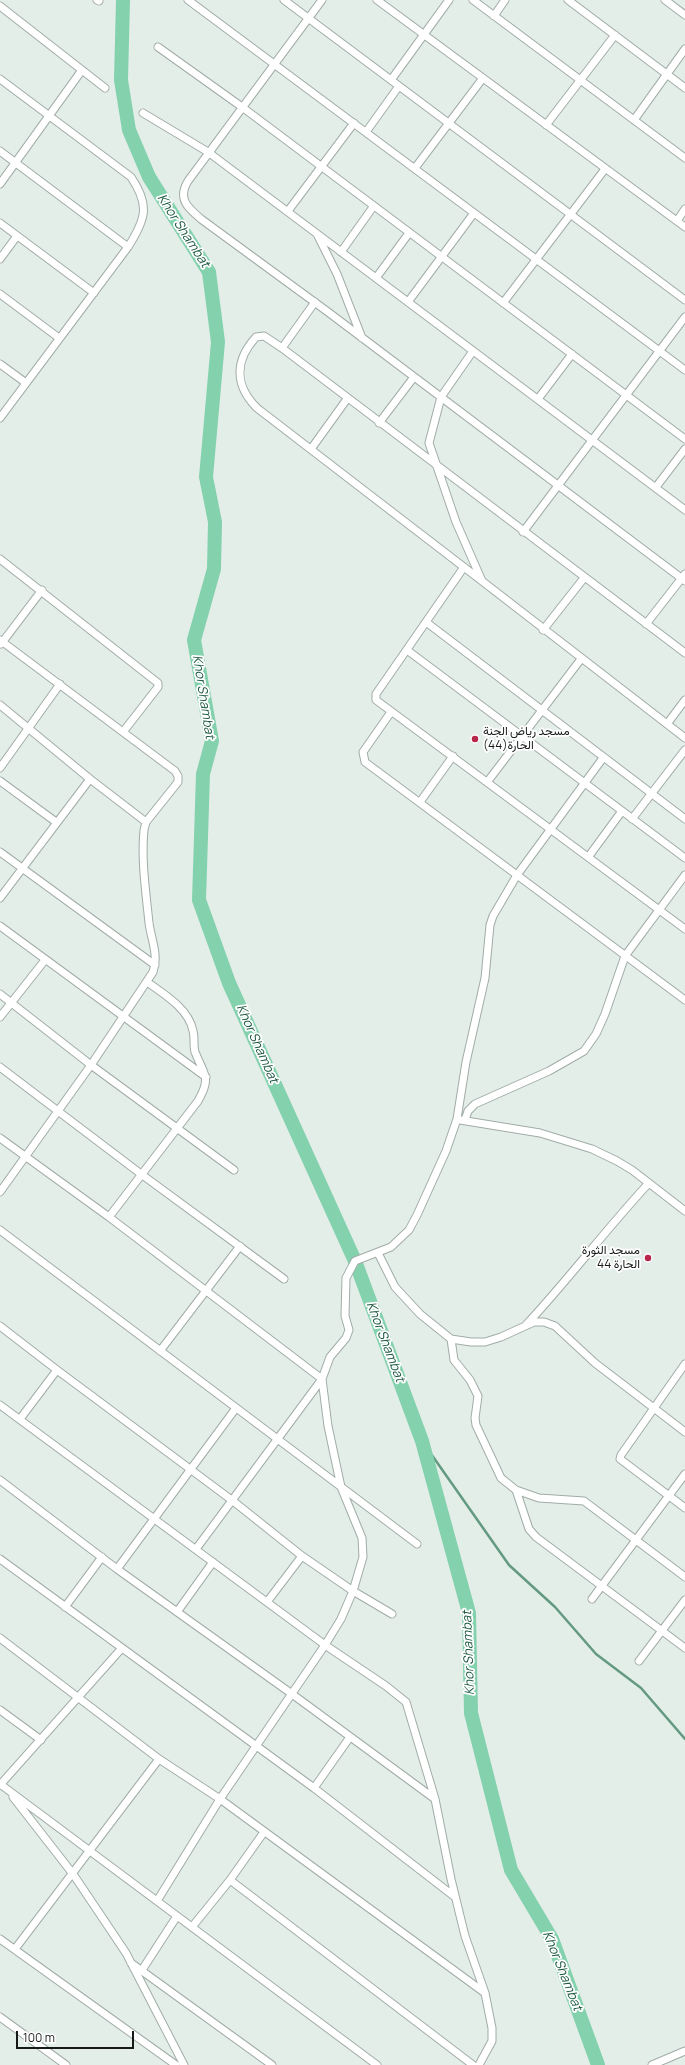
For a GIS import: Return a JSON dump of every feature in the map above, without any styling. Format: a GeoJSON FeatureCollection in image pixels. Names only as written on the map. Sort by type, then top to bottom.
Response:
{"type":"FeatureCollection","features":[{"type":"Feature","properties":{"kind":"street"},"geometry":{"type":"LineString","coordinates":[[188,0],[685,370]]}},
{"type":"Feature","properties":{"kind":"street"},"geometry":{"type":"LineString","coordinates":[[284,0],[685,300]]}},
{"type":"Feature","properties":{"kind":"street"},"geometry":{"type":"LineString","coordinates":[[322,0],[208,152],[183,189],[183,200],[190,209],[684,578],[646,624]]}},
{"type":"Feature","properties":{"kind":"street"},"geometry":{"type":"LineString","coordinates":[[376,0],[685,227]]}},
{"type":"Feature","properties":{"kind":"street"},"geometry":{"type":"LineString","coordinates":[[390,80],[448,0]]}},
{"type":"Feature","properties":{"kind":"street"},"geometry":{"type":"LineString","coordinates":[[473,0],[685,158]]}},
{"type":"Feature","properties":{"kind":"street"},"geometry":{"type":"LineString","coordinates":[[494,16],[505,0]]}},
{"type":"Feature","properties":{"kind":"street"},"geometry":{"type":"LineString","coordinates":[[568,0],[685,88]]}},
{"type":"Feature","properties":{"kind":"street"},"geometry":{"type":"LineString","coordinates":[[665,0],[685,15]]}},
{"type":"Feature","properties":{"kind":"street"},"geometry":{"type":"LineString","coordinates":[[0,6],[104,88]]}},
{"type":"Feature","properties":{"kind":"street"},"geometry":{"type":"LineString","coordinates":[[546,125],[615,35]]}},
{"type":"Feature","properties":{"kind":"street"},"geometry":{"type":"LineString","coordinates":[[158,47],[242,107],[320,168],[685,439]]}},
{"type":"Feature","properties":{"kind":"street"},"geometry":{"type":"LineString","coordinates":[[634,120],[685,49]]}},
{"type":"Feature","properties":{"kind":"street"},"geometry":{"type":"LineString","coordinates":[[0,184],[82,70]]}},
{"type":"Feature","properties":{"kind":"street"},"geometry":{"type":"LineString","coordinates":[[415,168],[483,78]]}},
{"type":"Feature","properties":{"kind":"street"},"geometry":{"type":"LineString","coordinates":[[0,79],[131,177],[141,192],[144,208],[143,218],[128,247],[0,418]]}},
{"type":"Feature","properties":{"kind":"street"},"geometry":{"type":"LineString","coordinates":[[366,132],[399,86]]}},
{"type":"Feature","properties":{"kind":"street"},"geometry":{"type":"LineString","coordinates":[[143,113],[208,152],[685,510]]}},
{"type":"Feature","properties":{"kind":"street"},"geometry":{"type":"LineString","coordinates":[[288,212],[354,123]]}},
{"type":"Feature","properties":{"kind":"street"},"geometry":{"type":"LineString","coordinates":[[0,151],[128,247]]}},
{"type":"Feature","properties":{"kind":"street"},"geometry":{"type":"LineString","coordinates":[[503,303],[605,168]]}},
{"type":"Feature","properties":{"kind":"street"},"geometry":{"type":"LineString","coordinates":[[341,252],[374,207]]}},
{"type":"Feature","properties":{"kind":"street"},"geometry":{"type":"LineString","coordinates":[[677,221],[685,209]]}},
{"type":"Feature","properties":{"kind":"street"},"geometry":{"type":"LineString","coordinates":[[408,302],[474,212]]}},
{"type":"Feature","properties":{"kind":"street"},"geometry":{"type":"LineString","coordinates":[[0,223],[94,293]]}},
{"type":"Feature","properties":{"kind":"street"},"geometry":{"type":"LineString","coordinates":[[316,233],[337,274],[362,338]]}},
{"type":"Feature","properties":{"kind":"street"},"geometry":{"type":"LineString","coordinates":[[376,278],[409,233]]}},
{"type":"Feature","properties":{"kind":"street"},"geometry":{"type":"LineString","coordinates":[[0,259],[18,236]]}},
{"type":"Feature","properties":{"kind":"street"},"geometry":{"type":"LineString","coordinates":[[0,294],[59,338]]}},
{"type":"Feature","properties":{"kind":"street"},"geometry":{"type":"LineString","coordinates":[[282,348],[315,302]]}},
{"type":"Feature","properties":{"kind":"street"},"geometry":{"type":"LineString","coordinates":[[523,532],[685,317]]}},
{"type":"Feature","properties":{"kind":"street"},"geometry":{"type":"LineString","coordinates":[[685,653],[523,532],[436,464],[347,399],[282,348],[264,336],[256,337],[246,350],[240,372],[241,388],[247,398],[257,408],[685,738]]}},
{"type":"Feature","properties":{"kind":"street"},"geometry":{"type":"LineString","coordinates":[[473,351],[441,397],[429,443],[456,522],[482,581]]}},
{"type":"Feature","properties":{"kind":"street"},"geometry":{"type":"LineString","coordinates":[[538,399],[572,354]]}},
{"type":"Feature","properties":{"kind":"street"},"geometry":{"type":"LineString","coordinates":[[0,364],[26,383]]}},
{"type":"Feature","properties":{"kind":"street"},"geometry":{"type":"LineString","coordinates":[[379,423],[414,377]]}},
{"type":"Feature","properties":{"kind":"street"},"geometry":{"type":"LineString","coordinates":[[311,449],[347,399]]}},
{"type":"Feature","properties":{"kind":"street"},"geometry":{"type":"LineString","coordinates":[[656,488],[685,450]]}},
{"type":"Feature","properties":{"kind":"street"},"geometry":{"type":"LineString","coordinates":[[0,559],[42,590],[158,683],[158,687],[123,732]]}},
{"type":"Feature","properties":{"kind":"street"},"geometry":{"type":"LineString","coordinates":[[464,567],[375,696],[378,702],[488,781],[685,929]]}},
{"type":"Feature","properties":{"kind":"street"},"geometry":{"type":"LineString","coordinates":[[543,630],[584,578]]}},
{"type":"Feature","properties":{"kind":"street"},"geometry":{"type":"LineString","coordinates":[[0,1192],[124,1018],[156,965],[146,894],[144,837],[146,822],[178,782],[178,776],[175,771],[60,684],[1,642],[42,590]]}},
{"type":"Feature","properties":{"kind":"street"},"geometry":{"type":"LineString","coordinates":[[426,622],[541,711],[685,819]]}},
{"type":"Feature","properties":{"kind":"street"},"geometry":{"type":"LineString","coordinates":[[407,650],[685,858]]}},
{"type":"Feature","properties":{"kind":"street"},"geometry":{"type":"LineString","coordinates":[[488,781],[581,659]]}},
{"type":"Feature","properties":{"kind":"street"},"geometry":{"type":"LineString","coordinates":[[0,768],[60,684]]}},
{"type":"Feature","properties":{"kind":"street"},"geometry":{"type":"LineString","coordinates":[[667,724],[685,700]]}},
{"type":"Feature","properties":{"kind":"street"},"geometry":{"type":"LineString","coordinates":[[0,705],[146,822]]}},
{"type":"Feature","properties":{"kind":"street"},"geometry":{"type":"LineString","coordinates":[[391,712],[363,752],[365,762],[685,1000]]}},
{"type":"Feature","properties":{"kind":"street"},"geometry":{"type":"LineString","coordinates":[[632,819],[685,750]]}},
{"type":"Feature","properties":{"kind":"street"},"geometry":{"type":"LineString","coordinates":[[420,802],[453,756]]}},
{"type":"Feature","properties":{"kind":"street"},"geometry":{"type":"LineString","coordinates":[[461,1120],[466,1062],[485,978],[490,925],[493,916],[517,875],[603,758]]}},
{"type":"Feature","properties":{"kind":"street"},"geometry":{"type":"LineString","coordinates":[[0,898],[90,778]]}},
{"type":"Feature","properties":{"kind":"street"},"geometry":{"type":"LineString","coordinates":[[0,781],[56,822]]}},
{"type":"Feature","properties":{"kind":"street"},"geometry":{"type":"LineString","coordinates":[[589,856],[622,811]]}},
{"type":"Feature","properties":{"kind":"street"},"geometry":{"type":"LineString","coordinates":[[0,852],[156,965]]}},
{"type":"Feature","properties":{"kind":"street"},"geometry":{"type":"LineString","coordinates":[[196,1548],[322,1379],[330,1357],[346,1338],[349,1330],[345,1316],[346,1278],[354,1261],[378,1253],[396,1244],[409,1230],[461,1120],[475,1104],[549,1071],[584,1050],[596,1034],[605,1014],[625,956],[685,875]]}},
{"type":"Feature","properties":{"kind":"street"},"geometry":{"type":"LineString","coordinates":[[0,926],[206,1078]]}},
{"type":"Feature","properties":{"kind":"street"},"geometry":{"type":"LineString","coordinates":[[0,1017],[45,960]]}},
{"type":"Feature","properties":{"kind":"street"},"geometry":{"type":"LineString","coordinates":[[108,1217],[205,1090],[206,1078],[193,1046],[193,1030],[189,1020],[173,1002],[147,982]]}},
{"type":"Feature","properties":{"kind":"street"},"geometry":{"type":"LineString","coordinates":[[0,994],[91,1065],[234,1170]]}},
{"type":"Feature","properties":{"kind":"street"},"geometry":{"type":"LineString","coordinates":[[0,1066],[141,1174],[284,1279]]}},
{"type":"Feature","properties":{"kind":"street"},"geometry":{"type":"LineString","coordinates":[[461,1120],[540,1133],[568,1141],[618,1160],[685,1211]]}},
{"type":"Feature","properties":{"kind":"street"},"geometry":{"type":"LineString","coordinates":[[0,1138],[108,1217],[322,1379],[328,1426],[341,1487],[362,1538],[363,1557],[353,1591],[325,1645],[220,1800],[157,1901]]}},
{"type":"Feature","properties":{"kind":"street"},"geometry":{"type":"LineString","coordinates":[[526,1325],[570,1276],[614,1220],[649,1183]]}},
{"type":"Feature","properties":{"kind":"street"},"geometry":{"type":"LineString","coordinates":[[0,1230],[417,1544]]}},
{"type":"Feature","properties":{"kind":"street"},"geometry":{"type":"LineString","coordinates":[[160,1350],[240,1246]]}},
{"type":"Feature","properties":{"kind":"street"},"geometry":{"type":"LineString","coordinates":[[378,1253],[395,1287],[420,1314],[451,1339],[471,1342],[485,1342],[501,1338],[526,1325],[544,1322],[555,1326],[595,1363],[685,1432]]}},
{"type":"Feature","properties":{"kind":"street"},"geometry":{"type":"LineString","coordinates":[[0,1326],[233,1500],[302,1556],[353,1591],[392,1614]]}},
{"type":"Feature","properties":{"kind":"street"},"geometry":{"type":"LineString","coordinates":[[451,1339],[454,1360],[470,1380],[478,1396],[475,1418],[480,1435],[502,1478],[516,1490],[539,1498],[584,1501],[685,1577]]}},
{"type":"Feature","properties":{"kind":"street"},"geometry":{"type":"LineString","coordinates":[[685,1365],[621,1455],[620,1459],[685,1508]]}},
{"type":"Feature","properties":{"kind":"street"},"geometry":{"type":"LineString","coordinates":[[20,1419],[57,1370]]}},
{"type":"Feature","properties":{"kind":"street"},"geometry":{"type":"LineString","coordinates":[[0,1405],[154,1519],[196,1548],[325,1645],[386,1686],[406,1702],[436,1799],[455,1897],[465,1936],[485,1993],[492,2028],[492,2041],[479,2065]]}},
{"type":"Feature","properties":{"kind":"street"},"geometry":{"type":"LineString","coordinates":[[117,1569],[236,1408]]}},
{"type":"Feature","properties":{"kind":"street"},"geometry":{"type":"LineString","coordinates":[[592,1599],[685,1474]]}},
{"type":"Feature","properties":{"kind":"street"},"geometry":{"type":"LineString","coordinates":[[0,1480],[117,1569],[436,1799]]}},
{"type":"Feature","properties":{"kind":"street"},"geometry":{"type":"LineString","coordinates":[[516,1490],[529,1529],[536,1537],[685,1648]]}},
{"type":"Feature","properties":{"kind":"street"},"geometry":{"type":"LineString","coordinates":[[267,1602],[302,1556]]}},
{"type":"Feature","properties":{"kind":"street"},"geometry":{"type":"LineString","coordinates":[[65,1607],[102,1558]]}},
{"type":"Feature","properties":{"kind":"street"},"geometry":{"type":"LineString","coordinates":[[0,1559],[314,1788],[455,1897]]}},
{"type":"Feature","properties":{"kind":"street"},"geometry":{"type":"LineString","coordinates":[[177,1612],[213,1562]]}},
{"type":"Feature","properties":{"kind":"street"},"geometry":{"type":"LineString","coordinates":[[639,1661],[685,1600]]}},
{"type":"Feature","properties":{"kind":"street"},"geometry":{"type":"LineString","coordinates":[[0,1638],[159,1759],[220,1800],[485,1993]]}},
{"type":"Feature","properties":{"kind":"street"},"geometry":{"type":"LineString","coordinates":[[2,1786],[122,1648]]}},
{"type":"Feature","properties":{"kind":"street"},"geometry":{"type":"LineString","coordinates":[[0,1710],[41,1740]]}},
{"type":"Feature","properties":{"kind":"street"},"geometry":{"type":"LineString","coordinates":[[314,1788],[350,1737]]}},
{"type":"Feature","properties":{"kind":"street"},"geometry":{"type":"LineString","coordinates":[[15,1949],[159,1759]]}},
{"type":"Feature","properties":{"kind":"street"},"geometry":{"type":"LineString","coordinates":[[2,1786],[377,2065]]}},
{"type":"Feature","properties":{"kind":"street"},"geometry":{"type":"LineString","coordinates":[[2,1786],[73,1874],[130,1962],[184,2065]]}},
{"type":"Feature","properties":{"kind":"street"},"geometry":{"type":"LineString","coordinates":[[192,1927],[230,1880],[264,1832]]}},
{"type":"Feature","properties":{"kind":"street"},"geometry":{"type":"LineString","coordinates":[[230,1880],[473,2065]]}},
{"type":"Feature","properties":{"kind":"street"},"geometry":{"type":"LineString","coordinates":[[142,1970],[177,1916]]}},
{"type":"Feature","properties":{"kind":"street"},"geometry":{"type":"LineString","coordinates":[[0,1939],[176,2065]]}},
{"type":"Feature","properties":{"kind":"street"},"geometry":{"type":"LineString","coordinates":[[130,1962],[272,2065]]}},
{"type":"Feature","properties":{"kind":"street"},"geometry":{"type":"LineString","coordinates":[[0,2017],[66,2065]]}},
{"type":"Feature","properties":{"kind":"street"},"geometry":{"type":"LineString","coordinates":[[652,2065],[685,2052]]}},
{"type":"Feature","properties":{"kind":"waterway","name":"Khor Shambat"},"geometry":{"type":"LineString","coordinates":[[123,0],[121,80],[129,130],[149,177],[209,272],[218,342],[206,477],[215,522],[214,569],[194,640],[212,741],[203,774],[199,900],[229,983],[355,1261],[422,1441],[469,1613],[471,1713],[511,1870],[552,1939],[598,2065]]}},
{"type":"Feature","properties":{"kind":"waterway"},"geometry":{"type":"LineString","coordinates":[[422,1441],[509,1565],[555,1607],[596,1654],[641,1688],[685,1739]]}},
{"type":"Feature","properties":{"kind":"place","name":"مسجد رياض الجنة الحارة(44)"},"geometry":{"type":"Point","coordinates":[475,739]}},
{"type":"Feature","properties":{"kind":"place","name":"مسجد الثورة الحارة 44"},"geometry":{"type":"Point","coordinates":[648,1258]}}]}
